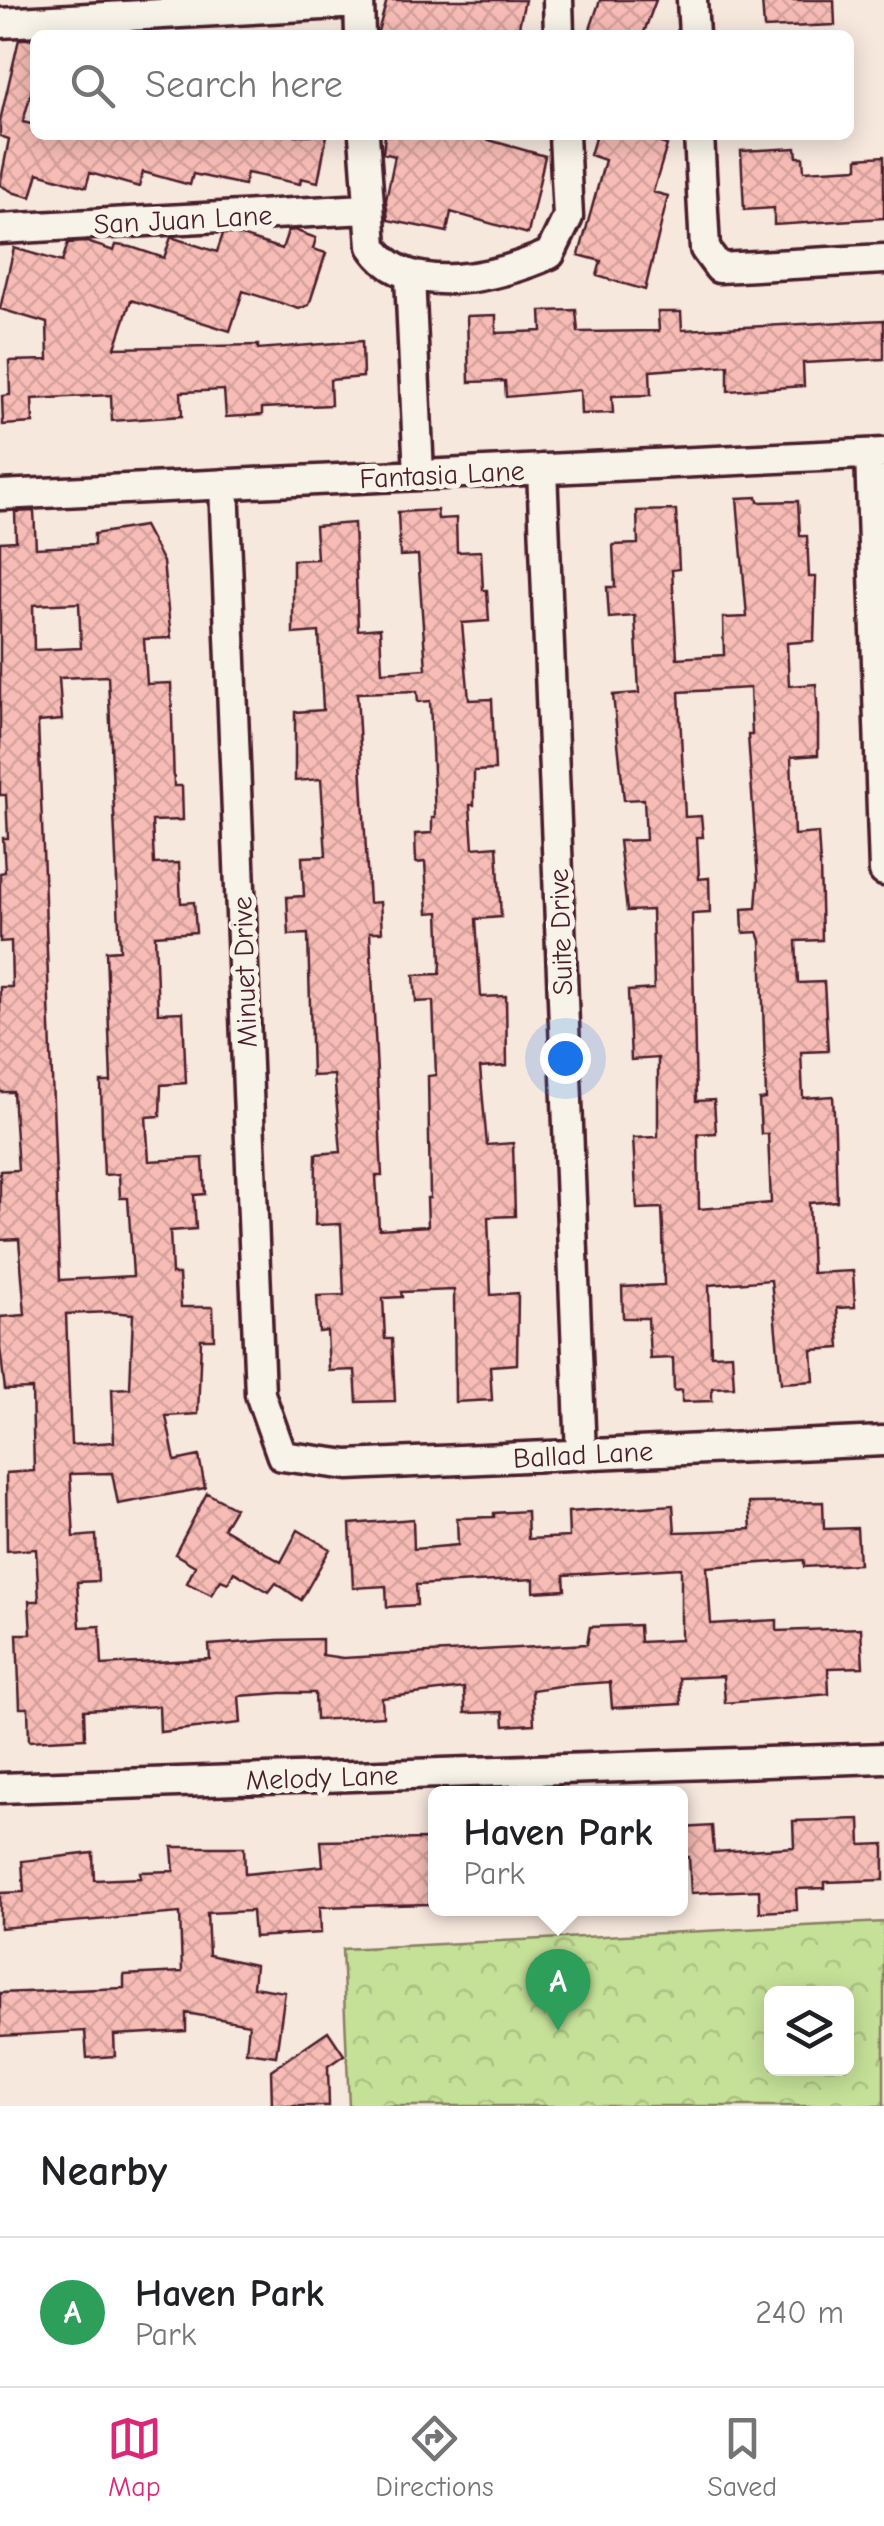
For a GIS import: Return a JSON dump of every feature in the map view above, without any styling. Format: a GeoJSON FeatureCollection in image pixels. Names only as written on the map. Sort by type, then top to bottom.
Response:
{"type":"FeatureCollection","features":[{"type":"Feature","properties":{"kind":"street"},"geometry":{"type":"LineString","coordinates":[[558,0],[560,30]]}},
{"type":"Feature","properties":{"kind":"street"},"geometry":{"type":"LineString","coordinates":[[692,0],[694,30]]}},
{"type":"Feature","properties":{"kind":"street"},"geometry":{"type":"LineString","coordinates":[[0,23],[359,1],[360,30]]}},
{"type":"Feature","properties":{"kind":"street"},"geometry":{"type":"LineString","coordinates":[[364,140],[366,209],[372,246],[382,261],[410,276],[463,277],[522,267],[550,254],[568,218],[564,140]]}},
{"type":"Feature","properties":{"kind":"street"},"geometry":{"type":"LineString","coordinates":[[699,140],[704,250],[719,268],[884,259]]}},
{"type":"Feature","properties":{"kind":"street","name":"San Juan Lane"},"geometry":{"type":"LineString","coordinates":[[0,228],[366,209]]}},
{"type":"Feature","properties":{"kind":"street"},"geometry":{"type":"LineString","coordinates":[[410,276],[419,475]]}},
{"type":"Feature","properties":{"kind":"street"},"geometry":{"type":"LineString","coordinates":[[877,453],[884,872]]}},
{"type":"Feature","properties":{"kind":"street","name":"Fantasia Lane"},"geometry":{"type":"LineString","coordinates":[[0,495],[877,453]]}},
{"type":"Feature","properties":{"kind":"street","name":"Suite Drive"},"geometry":{"type":"LineString","coordinates":[[542,469],[581,1454]]}},
{"type":"Feature","properties":{"kind":"street","name":"Minuet Drive"},"geometry":{"type":"LineString","coordinates":[[224,484],[260,1394],[282,1456]]}},
{"type":"Feature","properties":{"kind":"street","name":"Ballad Lane"},"geometry":{"type":"LineString","coordinates":[[282,1456],[348,1465],[884,1440]]}},
{"type":"Feature","properties":{"kind":"street","name":"Melody Lane"},"geometry":{"type":"LineString","coordinates":[[0,1788],[884,1758]]}},
{"type":"Feature","properties":{"kind":"green space"},"geometry":{"type":"Polygon","coordinates":[[[884,1922],[884,2106],[349,2106],[342,1949],[884,1922]]]}},
{"type":"Feature","properties":{"kind":"building"},"geometry":{"type":"Polygon","coordinates":[[[387,0],[525,0],[518,30],[378,30],[387,0]]]}},
{"type":"Feature","properties":{"kind":"building"},"geometry":{"type":"Polygon","coordinates":[[[600,0],[656,0],[645,30],[590,30],[600,0]]]}},
{"type":"Feature","properties":{"kind":"building"},"geometry":{"type":"Polygon","coordinates":[[[762,0],[834,0],[835,25],[764,28],[762,0]]]}},
{"type":"Feature","properties":{"kind":"building"},"geometry":{"type":"Polygon","coordinates":[[[19,39],[30,39],[30,96],[23,122],[30,124],[30,140],[326,140],[318,182],[301,178],[300,184],[247,173],[244,185],[193,174],[190,185],[143,172],[139,187],[90,173],[86,187],[38,173],[31,197],[0,185],[9,139],[0,136],[19,39]]]}},
{"type":"Feature","properties":{"kind":"building"},"geometry":{"type":"Polygon","coordinates":[[[384,140],[489,140],[545,156],[528,234],[451,212],[447,232],[388,220],[386,200],[395,156],[383,153],[384,140]]]}},
{"type":"Feature","properties":{"kind":"building"},"geometry":{"type":"Polygon","coordinates":[[[594,140],[650,140],[667,145],[653,192],[668,196],[645,290],[597,276],[601,261],[579,255],[605,160],[590,155],[594,140]]]}},
{"type":"Feature","properties":{"kind":"building"},"geometry":{"type":"Polygon","coordinates":[[[796,148],[797,157],[803,157],[804,171],[858,168],[858,158],[884,156],[884,218],[774,225],[774,208],[744,210],[741,151],[796,148]]]}},
{"type":"Feature","properties":{"kind":"building"},"geometry":{"type":"Polygon","coordinates":[[[288,231],[316,238],[313,249],[326,253],[309,305],[299,309],[243,291],[230,331],[131,300],[115,348],[258,345],[258,349],[362,341],[363,377],[330,380],[331,405],[262,408],[262,415],[226,417],[224,390],[181,392],[182,416],[112,421],[111,395],[32,399],[33,423],[3,425],[2,396],[10,395],[9,361],[48,360],[47,323],[0,309],[14,248],[62,262],[68,243],[87,242],[114,251],[116,245],[131,247],[164,258],[171,237],[217,252],[223,234],[282,249],[288,231]]]}},
{"type":"Feature","properties":{"kind":"building"},"geometry":{"type":"Polygon","coordinates":[[[576,310],[578,332],[659,331],[658,312],[681,312],[682,330],[884,320],[884,359],[803,363],[804,386],[728,391],[728,365],[650,371],[651,395],[612,396],[613,413],[581,414],[580,390],[506,397],[505,381],[469,382],[467,316],[496,315],[496,333],[542,331],[541,311],[576,310]]]}},
{"type":"Feature","properties":{"kind":"building"},"geometry":{"type":"Polygon","coordinates":[[[737,498],[798,501],[800,536],[807,536],[809,577],[816,577],[814,641],[787,643],[789,686],[816,684],[818,717],[818,755],[791,757],[794,835],[818,833],[820,865],[822,940],[796,941],[798,983],[824,982],[828,1051],[801,1052],[803,1098],[833,1096],[835,1133],[837,1201],[809,1203],[812,1273],[853,1271],[855,1307],[837,1308],[840,1348],[812,1350],[814,1381],[781,1383],[771,1280],[709,1285],[711,1355],[732,1354],[734,1387],[712,1388],[712,1401],[682,1402],[682,1390],[674,1391],[673,1358],[650,1359],[648,1318],[623,1318],[622,1287],[664,1285],[663,1230],[662,1208],[637,1209],[633,1138],[658,1137],[658,1058],[631,1060],[628,991],[654,989],[652,910],[627,911],[619,841],[646,840],[644,799],[624,800],[613,695],[639,693],[635,616],[609,618],[607,587],[615,587],[613,545],[638,544],[637,511],[676,510],[679,569],[672,570],[677,658],[724,655],[723,618],[747,617],[737,498]],[[750,688],[679,692],[685,817],[701,816],[703,837],[697,837],[699,879],[709,878],[710,913],[692,914],[696,1101],[714,1100],[716,1133],[698,1134],[699,1209],[771,1203],[768,1134],[761,1134],[759,1100],[766,1099],[761,941],[758,932],[743,933],[742,909],[756,908],[758,881],[748,735],[752,735],[750,688]]]}},
{"type":"Feature","properties":{"kind":"building"},"geometry":{"type":"Polygon","coordinates":[[[437,510],[438,519],[456,518],[457,552],[481,551],[483,590],[487,590],[489,621],[462,623],[469,700],[492,699],[495,770],[474,771],[474,805],[470,805],[473,848],[497,846],[501,917],[476,919],[481,997],[506,996],[507,1066],[480,1068],[487,1145],[513,1143],[515,1216],[488,1217],[491,1295],[518,1293],[517,1364],[490,1366],[492,1400],[455,1402],[454,1290],[401,1292],[402,1297],[383,1298],[385,1339],[392,1339],[395,1401],[357,1402],[355,1370],[329,1371],[327,1331],[319,1332],[317,1296],[344,1295],[341,1224],[315,1225],[316,1154],[341,1152],[334,1075],[312,1076],[308,934],[289,935],[287,897],[304,896],[302,857],[326,856],[321,779],[295,781],[295,712],[323,710],[319,632],[293,634],[293,560],[317,559],[315,526],[354,523],[358,630],[380,628],[382,672],[426,669],[418,555],[400,556],[398,512],[437,510]],[[417,691],[357,693],[369,903],[380,902],[382,932],[370,932],[382,1176],[376,1176],[379,1229],[428,1226],[428,1076],[436,1075],[433,1001],[416,1002],[414,975],[440,974],[441,964],[439,912],[428,913],[425,862],[416,863],[415,834],[432,833],[435,818],[430,701],[418,702],[417,691]]]}},
{"type":"Feature","properties":{"kind":"building"},"geometry":{"type":"Polygon","coordinates":[[[34,511],[36,548],[94,545],[94,534],[144,526],[163,562],[171,638],[144,639],[147,684],[171,683],[174,786],[182,786],[183,820],[152,821],[154,864],[179,863],[181,903],[194,902],[196,932],[155,935],[158,1013],[183,1012],[186,1083],[161,1085],[160,1116],[146,1117],[149,1161],[203,1158],[205,1194],[194,1195],[196,1229],[170,1231],[172,1274],[179,1274],[181,1307],[213,1307],[214,1339],[201,1339],[198,1414],[166,1416],[175,1461],[199,1456],[205,1488],[118,1504],[112,1473],[70,1474],[74,1537],[96,1535],[98,1581],[77,1582],[80,1627],[100,1626],[102,1665],[210,1659],[209,1645],[277,1640],[322,1639],[322,1655],[343,1658],[587,1644],[590,1627],[639,1625],[640,1642],[681,1640],[681,1568],[564,1575],[565,1590],[534,1592],[534,1579],[416,1585],[417,1605],[387,1607],[386,1586],[353,1588],[350,1524],[413,1519],[414,1549],[458,1545],[457,1518],[494,1517],[494,1513],[527,1511],[528,1539],[569,1537],[568,1512],[673,1505],[675,1532],[710,1531],[751,1529],[749,1503],[823,1502],[824,1529],[857,1528],[859,1564],[804,1567],[804,1560],[707,1567],[711,1624],[777,1620],[777,1631],[861,1628],[863,1667],[828,1668],[829,1694],[725,1703],[723,1676],[679,1678],[681,1704],[612,1708],[610,1682],[566,1685],[532,1690],[534,1724],[504,1726],[503,1712],[465,1713],[464,1688],[382,1698],[383,1716],[316,1720],[315,1693],[281,1693],[239,1696],[241,1723],[160,1732],[159,1706],[84,1710],[85,1738],[29,1741],[28,1708],[20,1708],[17,1634],[31,1634],[29,1601],[39,1601],[36,1549],[7,1551],[6,1473],[34,1471],[32,1389],[5,1390],[0,1348],[0,1317],[25,1315],[19,1239],[0,1240],[0,1171],[18,1170],[13,1092],[0,1092],[0,987],[12,987],[11,941],[0,942],[0,873],[5,872],[3,838],[8,838],[6,795],[0,795],[0,542],[16,541],[15,512],[34,511]],[[79,603],[33,605],[34,650],[81,648],[79,603]],[[108,676],[59,678],[62,720],[38,722],[60,1280],[133,1276],[128,1198],[120,1198],[119,1174],[104,1175],[102,1130],[101,1082],[111,1082],[106,951],[120,950],[108,676]],[[66,1314],[71,1445],[114,1442],[112,1389],[130,1388],[133,1314],[66,1314]]]}},
{"type":"Feature","properties":{"kind":"building"},"geometry":{"type":"Polygon","coordinates":[[[207,1493],[235,1508],[223,1528],[281,1562],[298,1530],[330,1549],[301,1600],[276,1583],[269,1592],[234,1572],[228,1583],[221,1580],[211,1595],[187,1583],[195,1566],[175,1554],[207,1493]]]}},
{"type":"Feature","properties":{"kind":"building"},"geometry":{"type":"Polygon","coordinates":[[[860,1819],[861,1845],[884,1844],[884,1880],[825,1882],[825,1888],[796,1889],[797,1910],[760,1912],[759,1890],[691,1893],[688,1828],[712,1826],[714,1852],[794,1847],[793,1821],[860,1819]]]}},
{"type":"Feature","properties":{"kind":"building"},"geometry":{"type":"Polygon","coordinates":[[[427,1839],[428,1904],[320,1907],[321,1933],[254,1937],[252,1911],[207,1913],[209,1955],[255,1965],[253,1987],[285,1992],[276,2056],[246,2052],[249,2024],[186,2013],[186,2031],[114,2035],[115,2056],[87,2058],[85,2031],[0,2036],[0,1993],[124,1988],[124,1975],[182,1972],[180,1913],[0,1928],[0,1893],[24,1892],[22,1861],[93,1853],[94,1880],[141,1878],[140,1872],[174,1871],[172,1847],[244,1847],[245,1874],[323,1866],[321,1841],[427,1839]]]}},
{"type":"Feature","properties":{"kind":"building"},"geometry":{"type":"Polygon","coordinates":[[[328,2031],[344,2055],[328,2066],[329,2106],[272,2106],[271,2070],[328,2031]]]}},
{"type":"Feature","properties":{"kind":"place","name":"Haven Park"},"geometry":{"type":"Point","coordinates":[558,2031]}}]}
